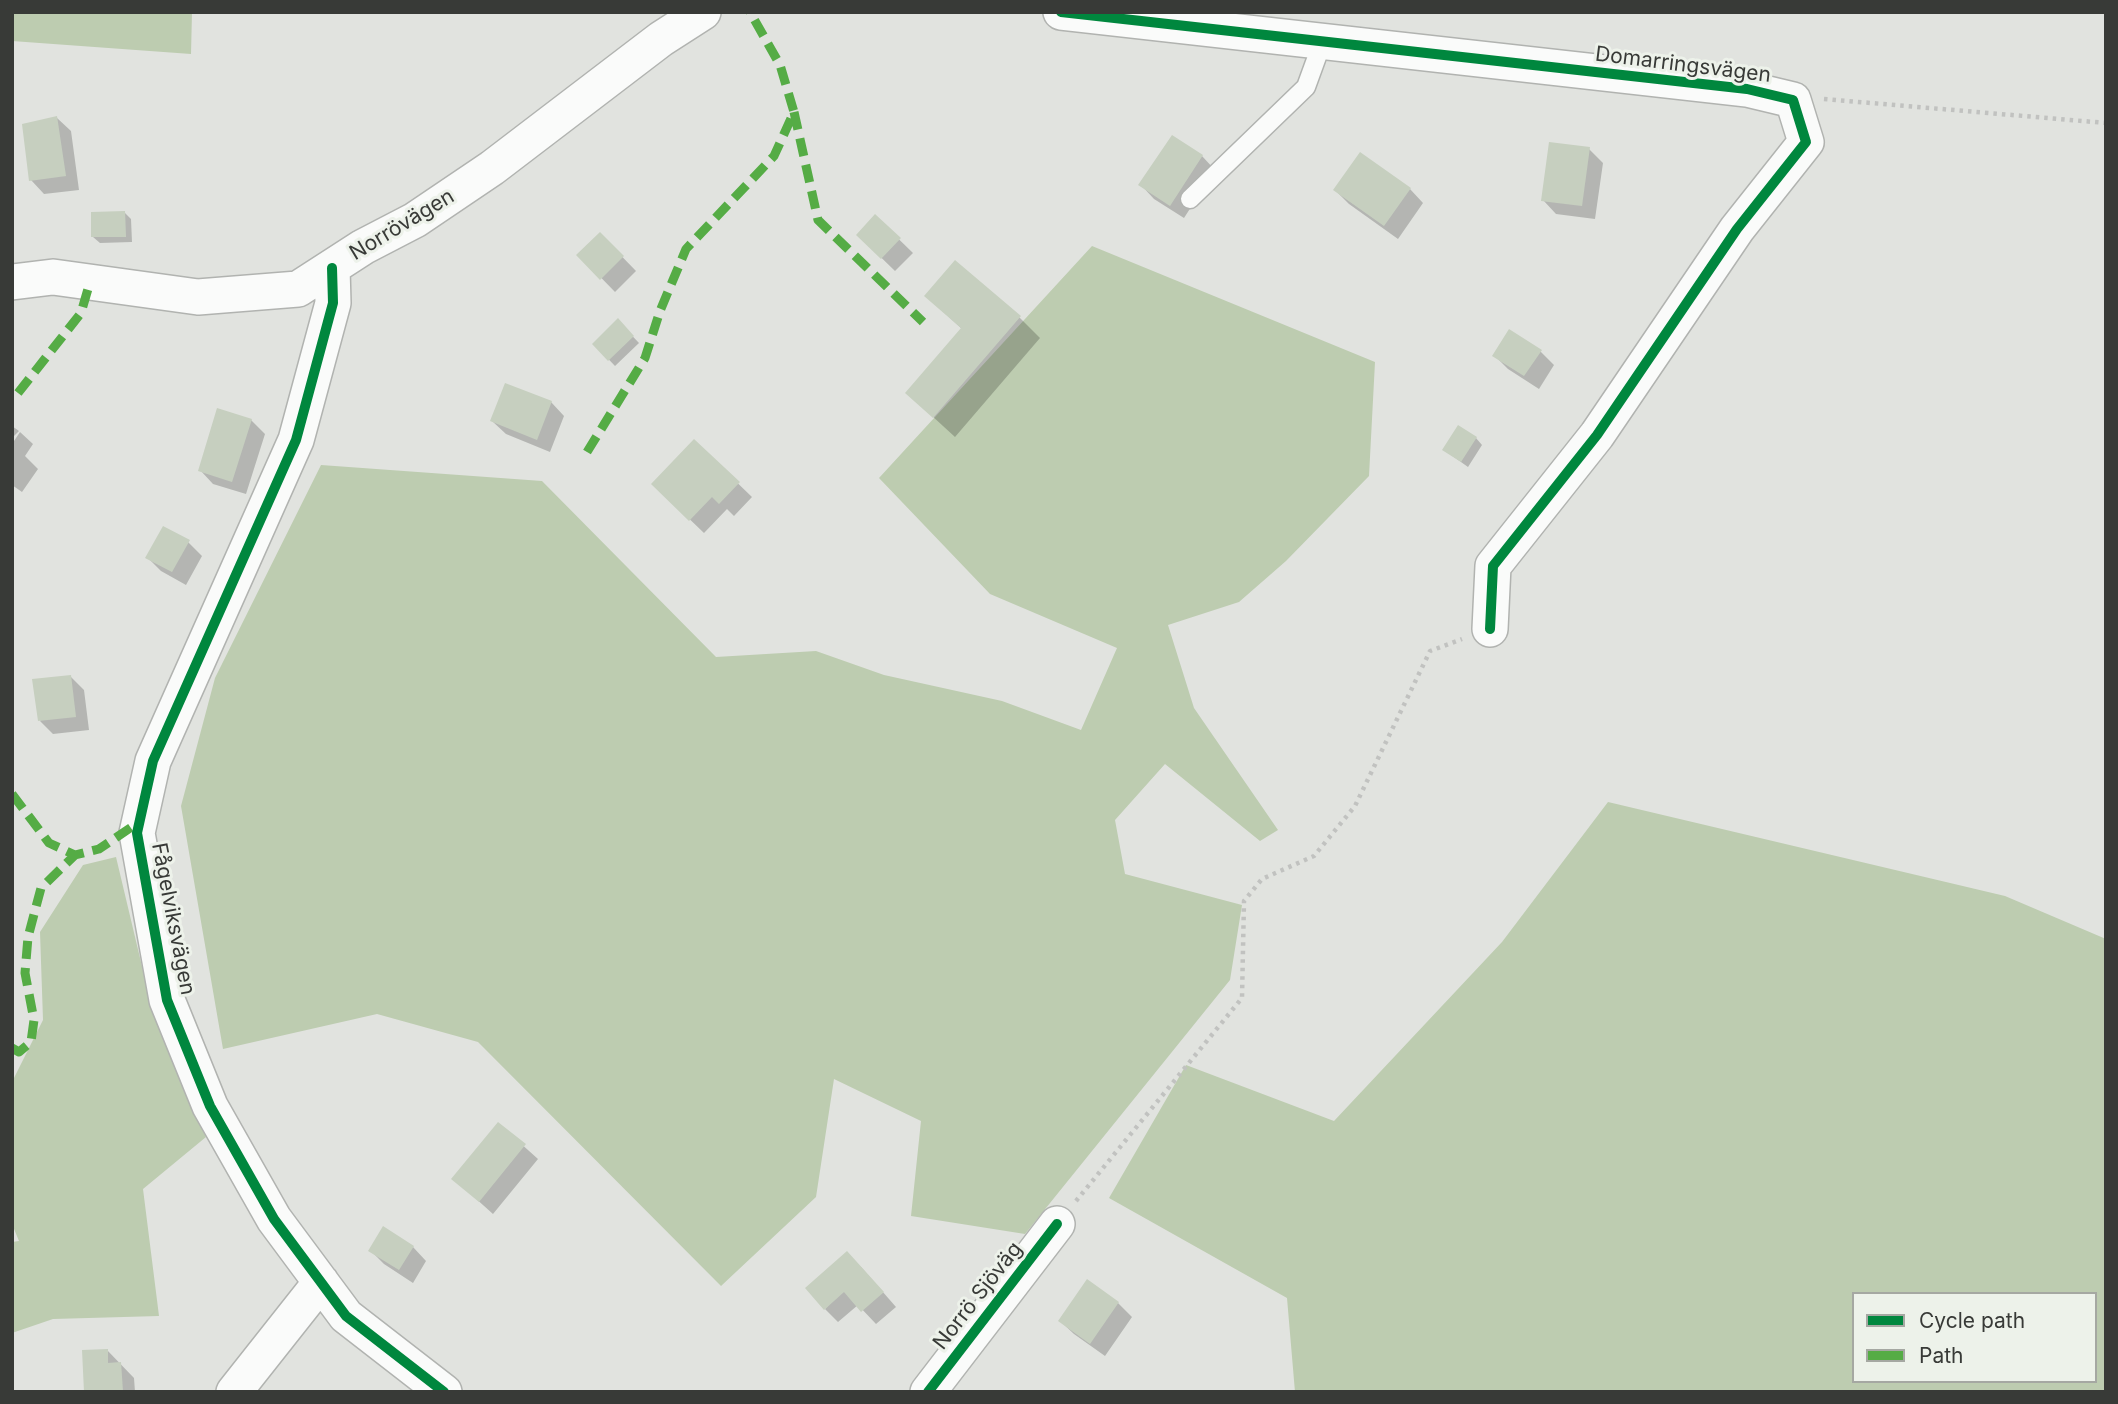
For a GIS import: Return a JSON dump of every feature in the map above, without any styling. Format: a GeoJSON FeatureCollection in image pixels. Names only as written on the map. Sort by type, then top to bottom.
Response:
{"type":"FeatureCollection","features":[{"type":"Feature","properties":{"kind":"street","name":"Norrövägen"},"geometry":{"type":"LineString","coordinates":[[12,282],[53,277],[198,297],[298,289],[363,247],[415,220],[492,168],[661,39],[703,12]]}},
{"type":"Feature","properties":{"kind":"street","name":"Domarringsvägen"},"geometry":{"type":"LineString","coordinates":[[1061,12],[1747,89],[1793,100],[1806,142],[1737,229],[1598,435],[1493,566],[1490,629]]}},
{"type":"Feature","properties":{"kind":"street","name":"Fågelviksvägen"},"geometry":{"type":"LineString","coordinates":[[332,268],[333,303],[296,440],[153,761],[137,833],[167,1000],[210,1106],[274,1219],[346,1316],[444,1392]]}},
{"type":"Feature","properties":{"kind":"street","name":"Norrö Sjöväg"},"geometry":{"type":"LineString","coordinates":[[928,1392],[1057,1224]]}},
{"type":"Feature","properties":{"kind":"street"},"geometry":{"type":"LineString","coordinates":[[234,1392],[321,1282]]}},
{"type":"Feature","properties":{"kind":"lane"},"geometry":{"type":"LineString","coordinates":[[1190,199],[1306,87],[1322,43]]}},
{"type":"Feature","properties":{"kind":"path"},"geometry":{"type":"LineString","coordinates":[[1793,100],[1815,98],[2106,123]]}},
{"type":"Feature","properties":{"kind":"path"},"geometry":{"type":"LineString","coordinates":[[1057,1224],[1242,998],[1244,901],[1262,879],[1314,856],[1354,806],[1430,651],[1490,629]]}},
{"type":"Feature","properties":{"kind":"green space"},"geometry":{"type":"Polygon","coordinates":[[[12,12],[192,12],[191,54],[12,41],[12,12]]]}},
{"type":"Feature","properties":{"kind":"green space"},"geometry":{"type":"Polygon","coordinates":[[[1092,246],[1375,362],[1369,476],[1286,561],[1239,602],[1168,625],[1194,708],[1278,830],[1260,841],[1165,764],[1115,820],[1125,874],[1242,905],[1230,980],[1025,1234],[911,1216],[921,1121],[834,1079],[816,1197],[721,1286],[478,1042],[377,1014],[223,1049],[181,806],[215,678],[321,465],[542,481],[716,657],[816,651],[884,675],[1002,701],[1081,730],[1117,648],[990,594],[879,478],[1092,246]]]}},
{"type":"Feature","properties":{"kind":"green space"},"geometry":{"type":"Polygon","coordinates":[[[1608,802],[2005,896],[2106,939],[2106,1392],[1295,1392],[1287,1298],[1109,1198],[1186,1065],[1334,1121],[1502,942],[1608,802]]]}},
{"type":"Feature","properties":{"kind":"green space"},"geometry":{"type":"Polygon","coordinates":[[[116,857],[150,1000],[206,1137],[143,1189],[159,1316],[53,1319],[12,1333],[12,1242],[19,1241],[12,1224],[12,1082],[43,1020],[40,932],[83,865],[116,857]]]}},
{"type":"Feature","properties":{"kind":"building"},"geometry":{"type":"Polygon","coordinates":[[[57,116],[66,176],[29,181],[22,124],[57,116]]]}},
{"type":"Feature","properties":{"kind":"building"},"geometry":{"type":"Polygon","coordinates":[[[1172,135],[1203,155],[1170,206],[1138,185],[1172,135]]]}},
{"type":"Feature","properties":{"kind":"building"},"geometry":{"type":"Polygon","coordinates":[[[1549,142],[1590,147],[1582,206],[1541,201],[1549,142]]]}},
{"type":"Feature","properties":{"kind":"building"},"geometry":{"type":"Polygon","coordinates":[[[1360,152],[1411,188],[1384,226],[1333,190],[1360,152]]]}},
{"type":"Feature","properties":{"kind":"building"},"geometry":{"type":"Polygon","coordinates":[[[125,211],[126,237],[91,237],[91,212],[125,211]]]}},
{"type":"Feature","properties":{"kind":"building"},"geometry":{"type":"Polygon","coordinates":[[[875,214],[901,238],[881,259],[856,235],[875,214]]]}},
{"type":"Feature","properties":{"kind":"building"},"geometry":{"type":"Polygon","coordinates":[[[600,232],[624,256],[600,280],[576,255],[600,232]]]}},
{"type":"Feature","properties":{"kind":"building"},"geometry":{"type":"Polygon","coordinates":[[[955,260],[1021,316],[933,418],[905,393],[961,328],[924,296],[955,260]]]}},
{"type":"Feature","properties":{"kind":"building"},"geometry":{"type":"Polygon","coordinates":[[[618,318],[634,336],[608,361],[592,344],[618,318]]]}},
{"type":"Feature","properties":{"kind":"building"},"geometry":{"type":"Polygon","coordinates":[[[1509,329],[1542,350],[1524,376],[1492,356],[1509,329]]]}},
{"type":"Feature","properties":{"kind":"building"},"geometry":{"type":"Polygon","coordinates":[[[505,383],[552,401],[537,440],[490,421],[505,383]]]}},
{"type":"Feature","properties":{"kind":"building"},"geometry":{"type":"Polygon","coordinates":[[[217,408],[252,419],[232,482],[198,471],[217,408]]]}},
{"type":"Feature","properties":{"kind":"building"},"geometry":{"type":"Polygon","coordinates":[[[1458,425],[1477,437],[1461,462],[1442,450],[1458,425]]]}},
{"type":"Feature","properties":{"kind":"building"},"geometry":{"type":"Polygon","coordinates":[[[694,439],[740,482],[719,504],[712,497],[689,521],[651,484],[694,439]]]}},
{"type":"Feature","properties":{"kind":"building"},"geometry":{"type":"Polygon","coordinates":[[[163,526],[190,540],[172,572],[145,558],[163,526]]]}},
{"type":"Feature","properties":{"kind":"building"},"geometry":{"type":"Polygon","coordinates":[[[71,675],[76,717],[38,721],[32,679],[71,675]]]}},
{"type":"Feature","properties":{"kind":"building"},"geometry":{"type":"Polygon","coordinates":[[[498,1122],[526,1144],[479,1202],[451,1179],[498,1122]]]}},
{"type":"Feature","properties":{"kind":"building"},"geometry":{"type":"Polygon","coordinates":[[[383,1226],[414,1246],[399,1270],[368,1251],[383,1226]]]}},
{"type":"Feature","properties":{"kind":"building"},"geometry":{"type":"Polygon","coordinates":[[[847,1251],[884,1292],[861,1312],[844,1292],[824,1310],[805,1288],[847,1251]]]}},
{"type":"Feature","properties":{"kind":"building"},"geometry":{"type":"Polygon","coordinates":[[[1087,1279],[1119,1302],[1090,1344],[1058,1321],[1087,1279]]]}},
{"type":"Feature","properties":{"kind":"building"},"geometry":{"type":"Polygon","coordinates":[[[108,1349],[108,1363],[121,1362],[123,1392],[84,1392],[82,1350],[108,1349]]]}},
{"type":"Feature","properties":{"kind":"marked path"},"geometry":{"type":"LineString","coordinates":[[587,452],[645,358],[660,311],[686,249],[774,156],[794,112],[780,65],[750,12]]}},
{"type":"Feature","properties":{"kind":"marked path"},"geometry":{"type":"LineString","coordinates":[[794,112],[818,220],[923,322]]}},
{"type":"Feature","properties":{"kind":"marked path"},"geometry":{"type":"LineString","coordinates":[[18,393],[81,313],[90,282]]}},
{"type":"Feature","properties":{"kind":"marked path"},"geometry":{"type":"LineString","coordinates":[[12,794],[49,843],[75,855],[99,849],[139,822]]}},
{"type":"Feature","properties":{"kind":"marked path"},"geometry":{"type":"LineString","coordinates":[[12,1048],[19,1052],[31,1042],[34,1020],[25,973],[28,937],[41,888],[75,855]]}},
{"type":"Feature","properties":{"kind":"cycle path"},"geometry":{"type":"LineString","coordinates":[[1061,12],[1747,89],[1793,100],[1806,142],[1737,229],[1597,435],[1493,566],[1490,629]]}},
{"type":"Feature","properties":{"kind":"cycle path"},"geometry":{"type":"LineString","coordinates":[[332,268],[333,303],[296,440],[153,761],[137,833],[167,1000],[210,1106],[274,1219],[346,1316],[444,1392]]}},
{"type":"Feature","properties":{"kind":"cycle path"},"geometry":{"type":"LineString","coordinates":[[928,1392],[1057,1224]]}}]}
